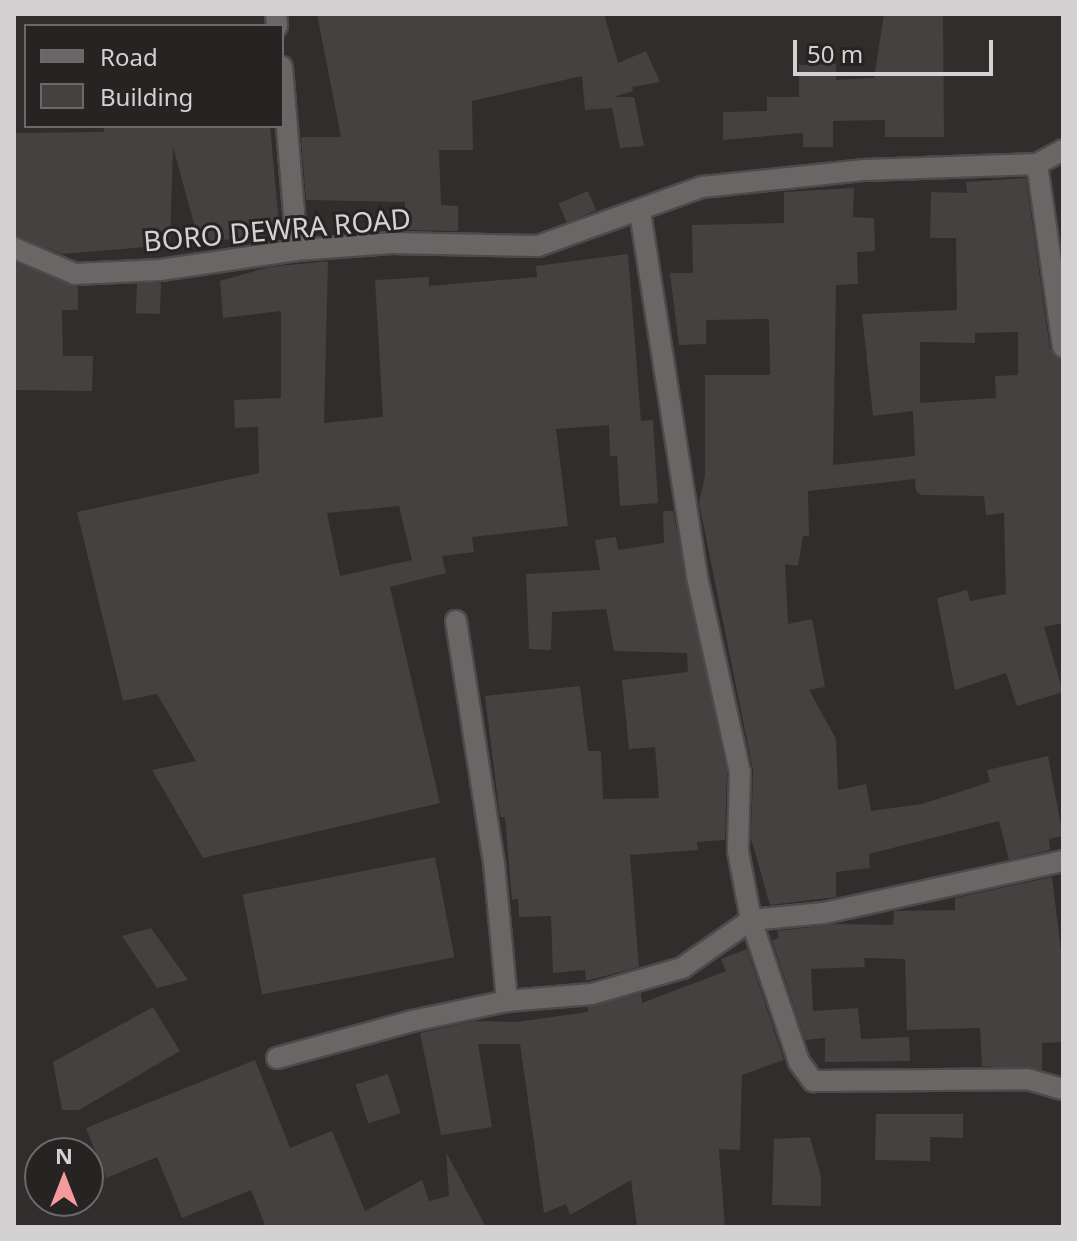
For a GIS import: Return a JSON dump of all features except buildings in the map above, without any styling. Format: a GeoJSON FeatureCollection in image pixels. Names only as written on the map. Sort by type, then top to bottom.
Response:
{"type":"FeatureCollection","features":[{"type":"Feature","properties":{"kind":"street"},"geometry":{"type":"LineString","coordinates":[[284,91],[297,250]]}},
{"type":"Feature","properties":{"kind":"street","name":"BORO DEWRA ROAD"},"geometry":{"type":"LineString","coordinates":[[14,248],[75,274],[160,270],[297,250],[392,243],[538,246],[640,212],[702,187],[865,170],[1037,164],[1063,150]]}},
{"type":"Feature","properties":{"kind":"street"},"geometry":{"type":"LineString","coordinates":[[1037,164],[1063,347]]}},
{"type":"Feature","properties":{"kind":"street"},"geometry":{"type":"LineString","coordinates":[[640,212],[697,577],[740,772],[738,851],[751,920],[799,1062],[813,1081],[1027,1079],[1063,1089]]}},
{"type":"Feature","properties":{"kind":"street"},"geometry":{"type":"LineString","coordinates":[[456,621],[494,863],[507,1001]]}},
{"type":"Feature","properties":{"kind":"street"},"geometry":{"type":"LineString","coordinates":[[277,1058],[507,1001],[592,994],[682,968],[751,920],[824,913],[1063,861]]}}]}
